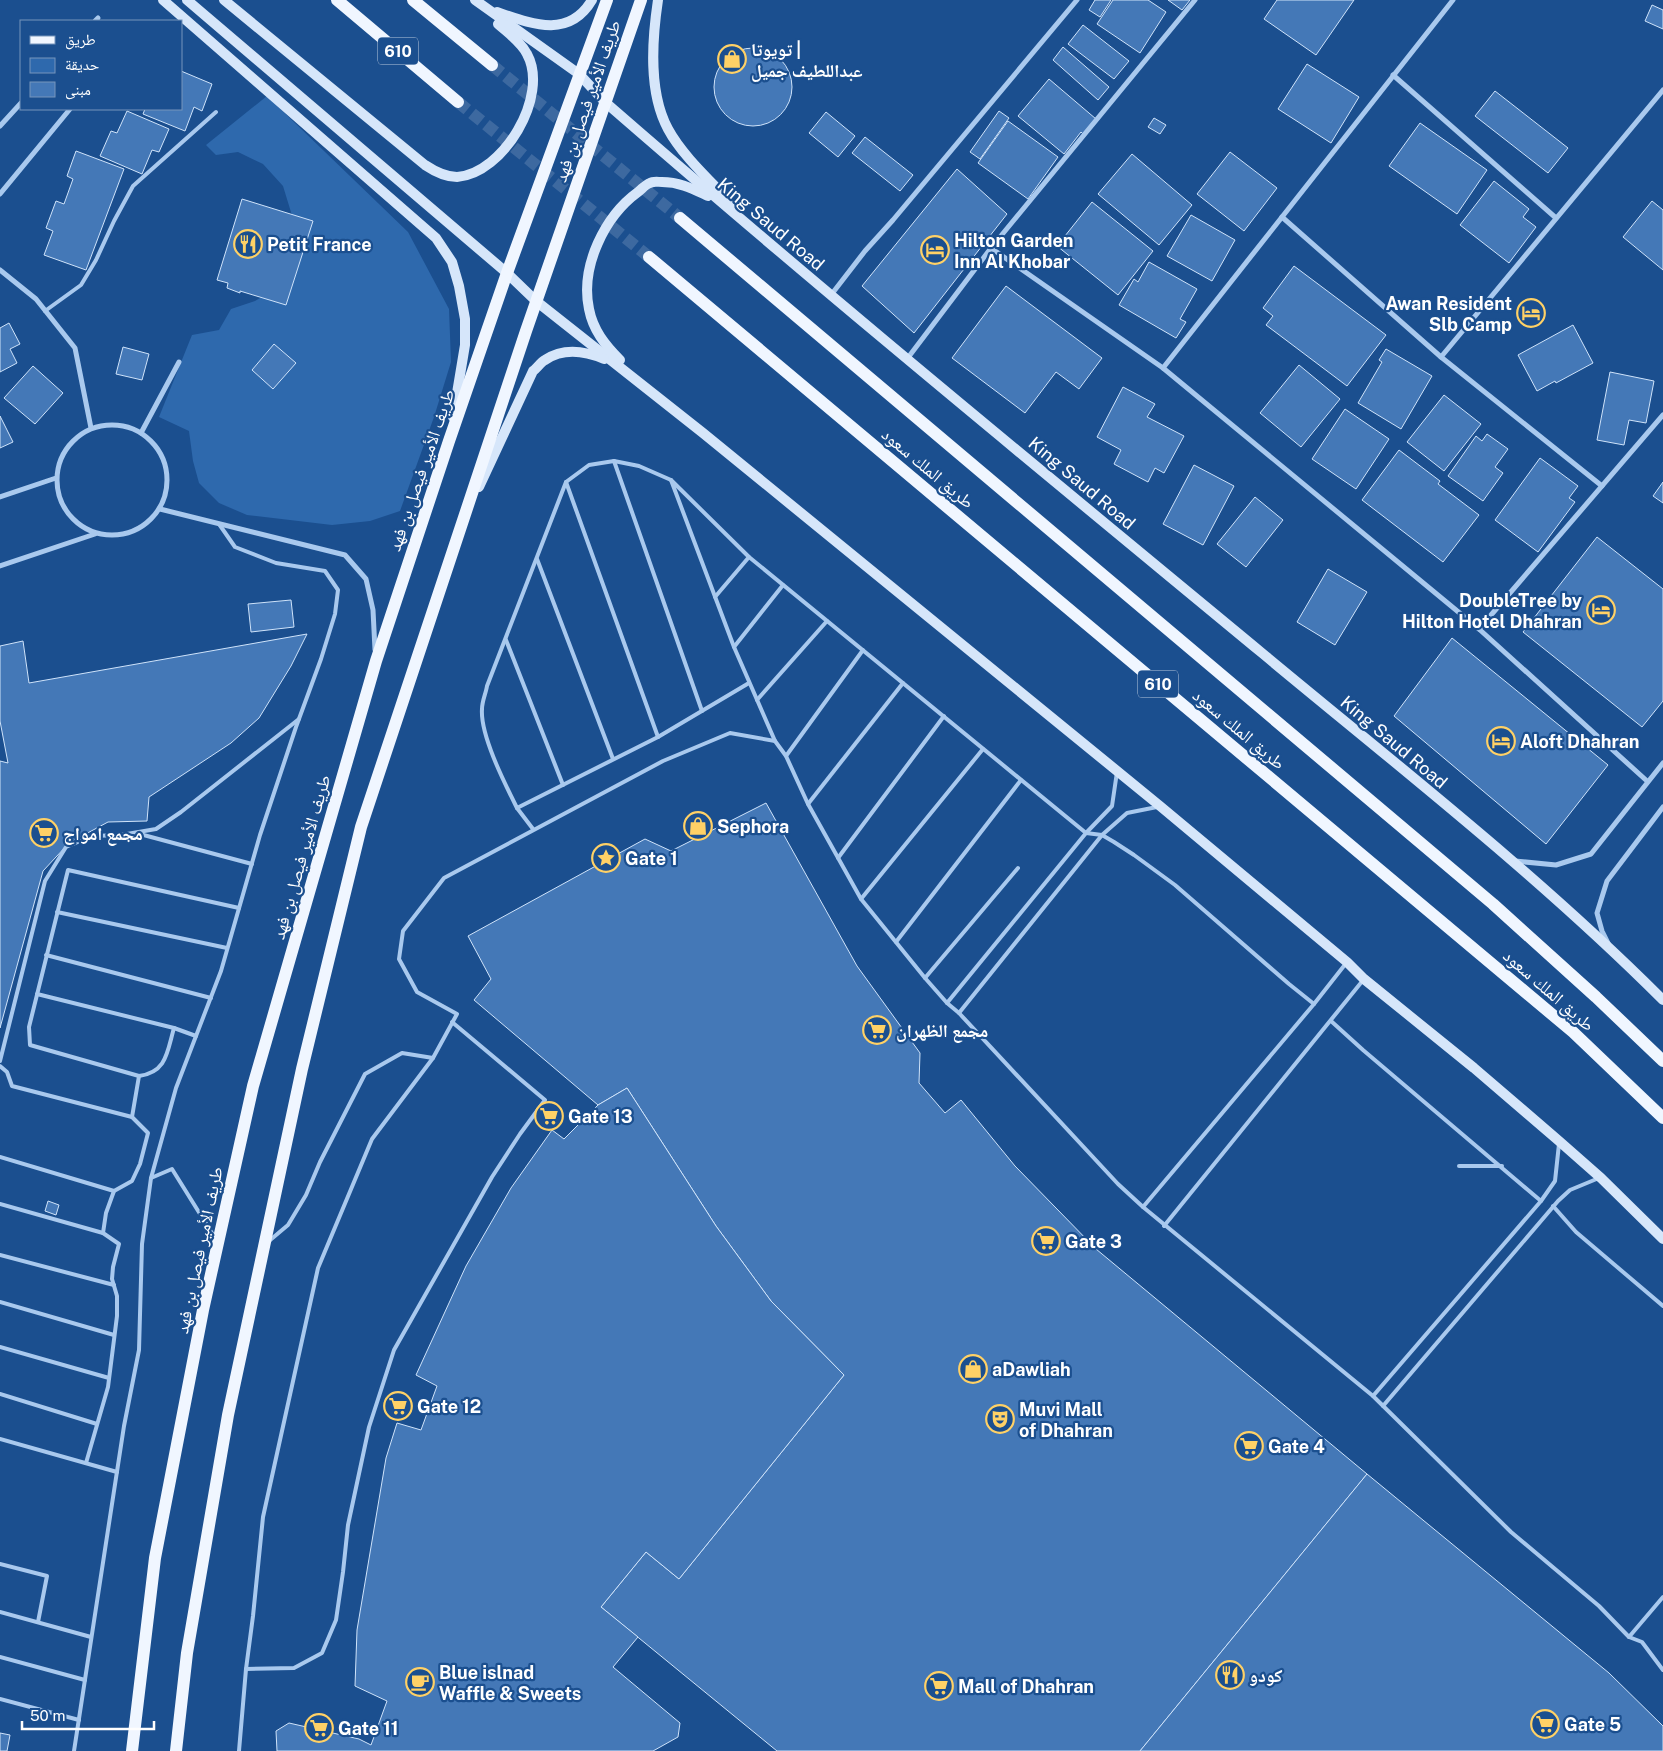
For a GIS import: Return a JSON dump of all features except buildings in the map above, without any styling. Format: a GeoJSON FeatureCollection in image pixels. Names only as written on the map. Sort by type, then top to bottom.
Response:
{"type":"FeatureCollection","features":[{"type":"Feature","properties":{"kind":"main road"},"geometry":{"type":"LineString","coordinates":[[163,0],[414,217],[436,238],[452,262],[465,319],[465,345],[448,442]]}},
{"type":"Feature","properties":{"kind":"main road"},"geometry":{"type":"LineString","coordinates":[[187,0],[507,273],[536,301],[647,387],[1160,806],[1364,979],[1474,1068],[1601,1178],[1663,1239]]}},
{"type":"Feature","properties":{"kind":"main road"},"geometry":{"type":"LineString","coordinates":[[224,0],[425,165],[440,173],[455,177],[476,173],[489,165],[501,153],[523,120],[530,104],[532,87],[533,70],[527,54],[517,41],[471,0]]}},
{"type":"Feature","properties":{"kind":"main road","name":"610"},"geometry":{"type":"LineString","coordinates":[[337,0],[458,102]]}},
{"type":"Feature","properties":{"kind":"main road","name":"610"},"geometry":{"type":"LineString","coordinates":[[413,0],[492,65]]}},
{"type":"Feature","properties":{"kind":"main road","name":"King Saud Road"},"geometry":{"type":"LineString","coordinates":[[475,0],[579,74],[605,102],[831,296],[1512,860],[1663,1000]]}},
{"type":"Feature","properties":{"kind":"main road"},"geometry":{"type":"LineString","coordinates":[[485,7],[529,23],[544,25],[560,24],[574,20],[587,8],[592,0]]}},
{"type":"Feature","properties":{"kind":"main road","name":"طريف الأمير فيصل بن فهد"},"geometry":{"type":"LineString","coordinates":[[132,1751],[155,1558],[203,1310],[253,1086],[376,661],[448,442],[507,273],[607,0]]}},
{"type":"Feature","properties":{"kind":"main road","name":"طريف الأمير فيصل بن فهد"},"geometry":{"type":"LineString","coordinates":[[176,1751],[187,1653],[228,1415],[302,1068],[361,827],[458,531],[641,0]]}},
{"type":"Feature","properties":{"kind":"main road"},"geometry":{"type":"LineString","coordinates":[[658,0],[653,32],[657,102],[668,129],[683,151],[763,238]]}},
{"type":"Feature","properties":{"kind":"main road"},"geometry":{"type":"LineString","coordinates":[[647,387],[602,342],[593,324],[588,308],[587,284],[592,258],[613,217],[627,200],[651,182],[684,184],[720,202]]}},
{"type":"Feature","properties":{"kind":"main road","name":"طريق الملك سعود"},"geometry":{"type":"LineString","coordinates":[[680,218],[1493,904],[1596,997],[1663,1061]]}},
{"type":"Feature","properties":{"kind":"main road","name":"طريق الملك سعود"},"geometry":{"type":"LineString","coordinates":[[649,256],[1573,1032],[1663,1118]]}},
{"type":"Feature","properties":{"kind":"main road"},"geometry":{"type":"LineString","coordinates":[[458,531],[533,371],[545,360],[569,351],[595,355],[617,364]]}},
{"type":"Feature","properties":{"kind":"street"},"geometry":{"type":"LineString","coordinates":[[831,296],[865,251],[1077,0]]}},
{"type":"Feature","properties":{"kind":"street"},"geometry":{"type":"LineString","coordinates":[[907,359],[991,248],[1195,0]]}},
{"type":"Feature","properties":{"kind":"street"},"geometry":{"type":"LineString","coordinates":[[1163,368],[1452,0]]}},
{"type":"Feature","properties":{"kind":"street"},"geometry":{"type":"LineString","coordinates":[[1393,76],[1556,218]]}},
{"type":"Feature","properties":{"kind":"street"},"geometry":{"type":"LineString","coordinates":[[1441,357],[1663,90]]}},
{"type":"Feature","properties":{"kind":"street"},"geometry":{"type":"LineString","coordinates":[[0,126],[20,104]]}},
{"type":"Feature","properties":{"kind":"street"},"geometry":{"type":"LineString","coordinates":[[0,194],[69,110]]}},
{"type":"Feature","properties":{"kind":"street"},"geometry":{"type":"LineString","coordinates":[[1282,217],[1441,357],[1602,486]]}},
{"type":"Feature","properties":{"kind":"street"},"geometry":{"type":"LineString","coordinates":[[991,248],[1163,368],[1479,629],[1647,782]]}},
{"type":"Feature","properties":{"kind":"street"},"geometry":{"type":"LineString","coordinates":[[0,270],[36,299],[74,348],[91,428]]}},
{"type":"Feature","properties":{"kind":"street"},"geometry":{"type":"LineString","coordinates":[[141,433],[179,362]]}},
{"type":"Feature","properties":{"kind":"street"},"geometry":{"type":"LineString","coordinates":[[1479,629],[1663,415]]}},
{"type":"Feature","properties":{"kind":"street"},"geometry":{"type":"LineString","coordinates":[[108,425],[125,426],[141,433],[154,444],[164,458],[168,475],[166,493],[160,509],[148,523],[132,533],[114,536],[95,534],[79,526],[66,512],[58,496],[56,478],[59,462],[67,448],[78,436],[91,428],[108,425]]}},
{"type":"Feature","properties":{"kind":"street"},"geometry":{"type":"LineString","coordinates":[[0,497],[56,478]]}},
{"type":"Feature","properties":{"kind":"street"},"geometry":{"type":"LineString","coordinates":[[160,509],[345,555],[366,579],[373,610],[376,661]]}},
{"type":"Feature","properties":{"kind":"street"},"geometry":{"type":"LineString","coordinates":[[0,566],[95,534]]}},
{"type":"Feature","properties":{"kind":"street"},"geometry":{"type":"LineString","coordinates":[[1512,860],[1556,866],[1591,854],[1663,763]]}},
{"type":"Feature","properties":{"kind":"street"},"geometry":{"type":"LineString","coordinates":[[1615,954],[1602,931],[1597,913],[1607,881],[1663,807]]}},
{"type":"Feature","properties":{"kind":"lane"},"geometry":{"type":"LineString","coordinates":[[45,311],[81,286],[133,186],[216,112]]}},
{"type":"Feature","properties":{"kind":"lane"},"geometry":{"type":"LineString","coordinates":[[614,461],[702,711]]}},
{"type":"Feature","properties":{"kind":"lane"},"geometry":{"type":"LineString","coordinates":[[533,829],[517,808],[496,762],[485,730],[482,709],[487,686],[566,482],[589,465],[614,461],[639,466],[671,480],[749,557],[903,684],[1086,833],[1102,835],[1134,855],[1175,885],[1314,1004]]}},
{"type":"Feature","properties":{"kind":"lane"},"geometry":{"type":"LineString","coordinates":[[671,480],[734,647],[775,741],[786,756],[808,804],[861,899],[925,978],[946,1003],[959,1013],[1118,1184],[1164,1226],[1373,1396],[1511,1532],[1599,1606],[1629,1637],[1642,1642],[1663,1670]]}},
{"type":"Feature","properties":{"kind":"lane"},"geometry":{"type":"LineString","coordinates":[[566,482],[658,737]]}},
{"type":"Feature","properties":{"kind":"lane"},"geometry":{"type":"LineString","coordinates":[[74,1751],[117,1472],[138,1350],[142,1244],[151,1178],[176,1088],[228,948],[252,864],[321,659],[335,614],[338,590],[325,571],[276,564],[235,547],[219,524]]}},
{"type":"Feature","properties":{"kind":"lane"},"geometry":{"type":"LineString","coordinates":[[715,597],[749,557]]}},
{"type":"Feature","properties":{"kind":"lane"},"geometry":{"type":"LineString","coordinates":[[537,559],[613,759]]}},
{"type":"Feature","properties":{"kind":"lane"},"geometry":{"type":"LineString","coordinates":[[734,647],[783,585]]}},
{"type":"Feature","properties":{"kind":"lane"},"geometry":{"type":"LineString","coordinates":[[757,700],[827,621]]}},
{"type":"Feature","properties":{"kind":"lane"},"geometry":{"type":"LineString","coordinates":[[506,640],[563,785]]}},
{"type":"Feature","properties":{"kind":"lane"},"geometry":{"type":"LineString","coordinates":[[786,756],[863,650]]}},
{"type":"Feature","properties":{"kind":"lane"},"geometry":{"type":"LineString","coordinates":[[517,808],[658,737],[749,683]]}},
{"type":"Feature","properties":{"kind":"lane"},"geometry":{"type":"LineString","coordinates":[[808,804],[903,684]]}},
{"type":"Feature","properties":{"kind":"lane"},"geometry":{"type":"LineString","coordinates":[[838,858],[944,716]]}},
{"type":"Feature","properties":{"kind":"lane"},"geometry":{"type":"LineString","coordinates":[[0,1061],[45,881],[66,847],[92,836],[121,835],[156,828],[181,812],[299,720]]}},
{"type":"Feature","properties":{"kind":"lane"},"geometry":{"type":"LineString","coordinates":[[239,1751],[263,1517],[318,1268],[372,1139],[433,1058],[457,1014],[417,992],[400,960],[402,931],[444,878],[662,761],[730,733],[775,741]]}},
{"type":"Feature","properties":{"kind":"lane"},"geometry":{"type":"LineString","coordinates":[[861,899],[983,748]]}},
{"type":"Feature","properties":{"kind":"lane"},"geometry":{"type":"LineString","coordinates":[[946,1003],[1086,833],[1112,806],[1117,772]]}},
{"type":"Feature","properties":{"kind":"lane"},"geometry":{"type":"LineString","coordinates":[[896,942],[1021,780]]}},
{"type":"Feature","properties":{"kind":"lane"},"geometry":{"type":"LineString","coordinates":[[959,1013],[1102,835],[1127,813],[1160,806]]}},
{"type":"Feature","properties":{"kind":"lane"},"geometry":{"type":"LineString","coordinates":[[134,833],[252,864]]}},
{"type":"Feature","properties":{"kind":"lane"},"geometry":{"type":"LineString","coordinates":[[925,978],[1018,868]]}},
{"type":"Feature","properties":{"kind":"lane"},"geometry":{"type":"LineString","coordinates":[[174,1028],[162,1066],[150,1075],[139,1076],[30,1045],[29,1027],[68,870],[239,908]]}},
{"type":"Feature","properties":{"kind":"lane"},"geometry":{"type":"LineString","coordinates":[[57,912],[228,948]]}},
{"type":"Feature","properties":{"kind":"lane"},"geometry":{"type":"LineString","coordinates":[[46,955],[211,998]]}},
{"type":"Feature","properties":{"kind":"lane"},"geometry":{"type":"LineString","coordinates":[[1143,1207],[1314,1004],[1346,962]]}},
{"type":"Feature","properties":{"kind":"lane"},"geometry":{"type":"LineString","coordinates":[[1164,1226],[1364,979]]}},
{"type":"Feature","properties":{"kind":"lane"},"geometry":{"type":"LineString","coordinates":[[37,994],[174,1028],[196,1036]]}},
{"type":"Feature","properties":{"kind":"lane"},"geometry":{"type":"LineString","coordinates":[[1331,1020],[1363,1050],[1541,1200]]}},
{"type":"Feature","properties":{"kind":"lane"},"geometry":{"type":"LineString","coordinates":[[246,1669],[294,1668],[322,1653],[336,1620],[348,1524],[369,1427],[394,1350],[492,1177],[545,1100],[452,1022]]}},
{"type":"Feature","properties":{"kind":"lane"},"geometry":{"type":"LineString","coordinates":[[264,1246],[288,1225],[306,1196],[320,1162],[365,1074],[402,1053],[433,1058]]}},
{"type":"Feature","properties":{"kind":"lane"},"geometry":{"type":"LineString","coordinates":[[0,1066],[6,1072],[12,1086],[132,1117],[148,1132],[140,1164],[132,1181],[114,1191],[106,1213],[102,1233]]}},
{"type":"Feature","properties":{"kind":"lane"},"geometry":{"type":"LineString","coordinates":[[132,1117],[139,1076]]}},
{"type":"Feature","properties":{"kind":"lane"},"geometry":{"type":"LineString","coordinates":[[1373,1396],[1541,1200],[1555,1181],[1559,1141]]}},
{"type":"Feature","properties":{"kind":"lane"},"geometry":{"type":"LineString","coordinates":[[0,1157],[114,1191]]}},
{"type":"Feature","properties":{"kind":"lane"},"geometry":{"type":"LineString","coordinates":[[1460,1166],[1502,1166]]}},
{"type":"Feature","properties":{"kind":"lane"},"geometry":{"type":"LineString","coordinates":[[151,1178],[172,1169],[219,1244]]}},
{"type":"Feature","properties":{"kind":"lane"},"geometry":{"type":"LineString","coordinates":[[1383,1406],[1553,1206],[1570,1190],[1601,1178]]}},
{"type":"Feature","properties":{"kind":"lane"},"geometry":{"type":"LineString","coordinates":[[0,1204],[102,1233],[119,1244],[113,1267],[117,1296],[117,1316],[109,1378],[86,1463]]}},
{"type":"Feature","properties":{"kind":"lane"},"geometry":{"type":"LineString","coordinates":[[1553,1206],[1576,1232],[1663,1306]]}},
{"type":"Feature","properties":{"kind":"lane"},"geometry":{"type":"LineString","coordinates":[[0,1255],[114,1285]]}},
{"type":"Feature","properties":{"kind":"lane"},"geometry":{"type":"LineString","coordinates":[[0,1302],[114,1335]]}},
{"type":"Feature","properties":{"kind":"lane"},"geometry":{"type":"LineString","coordinates":[[0,1347],[109,1378]]}},
{"type":"Feature","properties":{"kind":"lane"},"geometry":{"type":"LineString","coordinates":[[0,1394],[98,1424]]}},
{"type":"Feature","properties":{"kind":"lane"},"geometry":{"type":"LineString","coordinates":[[0,1439],[117,1472]]}},
{"type":"Feature","properties":{"kind":"lane"},"geometry":{"type":"LineString","coordinates":[[0,1564],[48,1576],[38,1622]]}},
{"type":"Feature","properties":{"kind":"lane"},"geometry":{"type":"LineString","coordinates":[[1629,1637],[1663,1597]]}},
{"type":"Feature","properties":{"kind":"lane"},"geometry":{"type":"LineString","coordinates":[[0,1612],[91,1637]]}},
{"type":"Feature","properties":{"kind":"lane"},"geometry":{"type":"LineString","coordinates":[[0,1658],[85,1680]]}},
{"type":"Feature","properties":{"kind":"lane"},"geometry":{"type":"LineString","coordinates":[[0,1699],[79,1720]]}},
{"type":"Feature","properties":{"kind":"green space"},"geometry":{"type":"Polygon","coordinates":[[[267,96],[408,232],[449,309],[451,362],[434,417],[400,511],[370,521],[332,525],[247,515],[219,503],[199,483],[193,461],[189,431],[159,417],[192,335],[219,330],[231,309],[255,301],[275,289],[294,222],[283,186],[263,164],[238,152],[216,155],[206,145],[267,96]]]}},
{"type":"Feature","properties":{"kind":"tunnel"},"geometry":{"type":"LineString","coordinates":[[492,65],[680,218]]}},
{"type":"Feature","properties":{"kind":"tunnel"},"geometry":{"type":"LineString","coordinates":[[458,102],[649,257]]}},
{"type":"Feature","properties":{"kind":"place","name":"تويوتا | عبداللطيف جميل"},"geometry":{"type":"Point","coordinates":[732,59]}},
{"type":"Feature","properties":{"kind":"place","name":"Petit France"},"geometry":{"type":"Point","coordinates":[248,244]}},
{"type":"Feature","properties":{"kind":"place","name":"Hilton Garden Inn Al Khobar"},"geometry":{"type":"Point","coordinates":[935,250]}},
{"type":"Feature","properties":{"kind":"place","name":"Awan Resident Slb Camp"},"geometry":{"type":"Point","coordinates":[1531,313]}},
{"type":"Feature","properties":{"kind":"place","name":"DoubleTree by Hilton Hotel Dhahran"},"geometry":{"type":"Point","coordinates":[1601,610]}},
{"type":"Feature","properties":{"kind":"place","name":"Aloft Dhahran"},"geometry":{"type":"Point","coordinates":[1501,741]}},
{"type":"Feature","properties":{"kind":"place","name":"Sephora"},"geometry":{"type":"Point","coordinates":[698,826]}},
{"type":"Feature","properties":{"kind":"place","name":"مجمع امواج"},"geometry":{"type":"Point","coordinates":[44,833]}},
{"type":"Feature","properties":{"kind":"place","name":"Gate 1"},"geometry":{"type":"Point","coordinates":[606,858]}},
{"type":"Feature","properties":{"kind":"place","name":"مجمع الظهران"},"geometry":{"type":"Point","coordinates":[877,1030]}},
{"type":"Feature","properties":{"kind":"place","name":"Gate 13"},"geometry":{"type":"Point","coordinates":[549,1116]}},
{"type":"Feature","properties":{"kind":"place","name":"Gate 3"},"geometry":{"type":"Point","coordinates":[1046,1241]}},
{"type":"Feature","properties":{"kind":"place","name":"aDawliah"},"geometry":{"type":"Point","coordinates":[973,1369]}},
{"type":"Feature","properties":{"kind":"place","name":"Gate 12"},"geometry":{"type":"Point","coordinates":[398,1406]}},
{"type":"Feature","properties":{"kind":"place","name":"Muvi Mall of Dhahran"},"geometry":{"type":"Point","coordinates":[1000,1419]}},
{"type":"Feature","properties":{"kind":"place","name":"Gate 4"},"geometry":{"type":"Point","coordinates":[1249,1446]}},
{"type":"Feature","properties":{"kind":"place","name":"كودو"},"geometry":{"type":"Point","coordinates":[1230,1675]}},
{"type":"Feature","properties":{"kind":"place","name":"Blue islnad Waffle & Sweets"},"geometry":{"type":"Point","coordinates":[420,1682]}},
{"type":"Feature","properties":{"kind":"place","name":"Mall of Dhahran"},"geometry":{"type":"Point","coordinates":[939,1686]}},
{"type":"Feature","properties":{"kind":"place","name":"Gate 5"},"geometry":{"type":"Point","coordinates":[1545,1724]}},
{"type":"Feature","properties":{"kind":"place","name":"Gate 11"},"geometry":{"type":"Point","coordinates":[319,1728]}}]}
